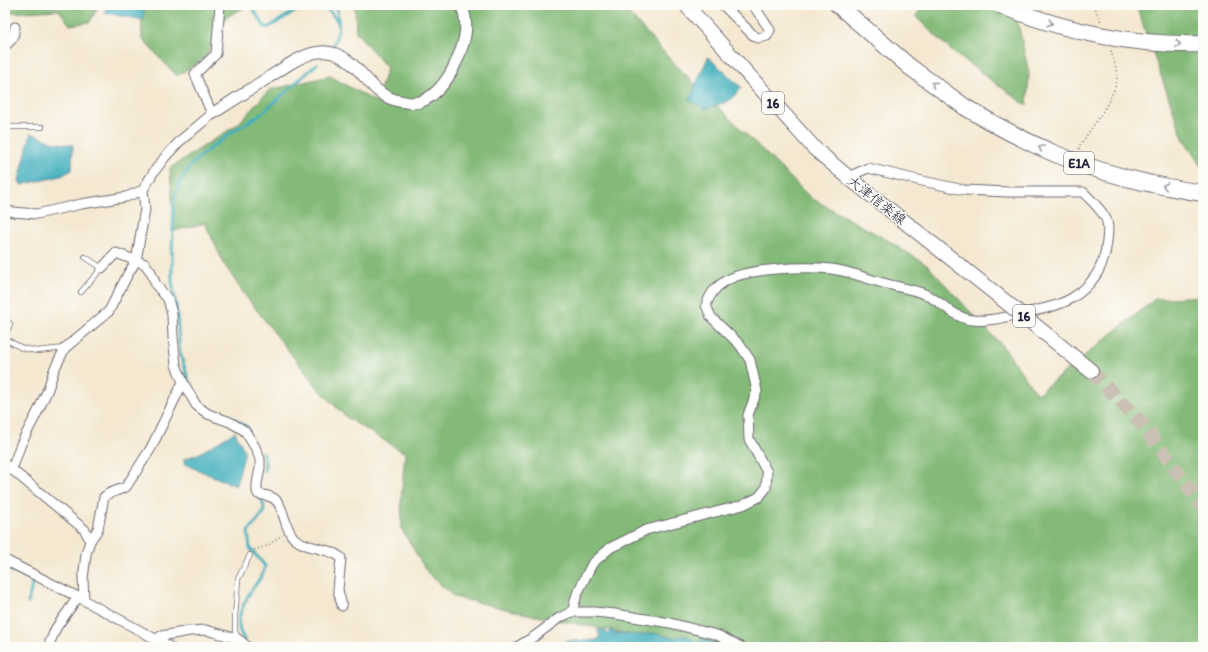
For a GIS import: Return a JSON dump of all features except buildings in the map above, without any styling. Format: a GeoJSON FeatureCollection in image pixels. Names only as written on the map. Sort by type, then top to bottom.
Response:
{"type":"FeatureCollection","features":[{"type":"Feature","properties":{"kind":"highway","name":"E1A"},"geometry":{"type":"LineString","coordinates":[[838,5],[910,67],[965,107],[995,126],[1018,138],[1048,152],[1091,168],[1129,179],[1203,192]]}},
{"type":"Feature","properties":{"kind":"highway"},"geometry":{"type":"LineString","coordinates":[[1000,5],[1063,27],[1094,34],[1159,43],[1203,44]]}},
{"type":"Feature","properties":{"kind":"main road","name":"大津信楽線"},"geometry":{"type":"LineString","coordinates":[[686,5],[815,149],[868,193],[1052,338],[1091,371]]}},
{"type":"Feature","properties":{"kind":"street"},"geometry":{"type":"LineString","coordinates":[[212,114],[195,74],[216,54],[220,5]]}},
{"type":"Feature","properties":{"kind":"street"},"geometry":{"type":"LineString","coordinates":[[90,541],[85,530],[9,467],[39,409],[48,390],[54,370],[66,348],[109,311],[136,261],[145,210],[143,190],[153,173],[180,141],[212,114],[290,63],[316,52],[336,54],[348,61],[385,96],[396,101],[419,103],[438,90],[448,78],[456,63],[466,33],[466,21],[461,5]]}},
{"type":"Feature","properties":{"kind":"street"},"geometry":{"type":"LineString","coordinates":[[723,5],[753,36],[758,38],[767,36],[770,30],[753,5]]}},
{"type":"Feature","properties":{"kind":"street"},"geometry":{"type":"LineString","coordinates":[[5,46],[13,38],[15,27]]}},
{"type":"Feature","properties":{"kind":"street"},"geometry":{"type":"LineString","coordinates":[[572,612],[577,594],[592,564],[610,548],[646,530],[743,505],[759,497],[766,488],[767,472],[749,439],[748,415],[757,391],[750,360],[740,345],[711,317],[706,305],[711,293],[724,281],[751,273],[779,269],[831,269],[859,275],[885,284],[923,293],[958,315],[971,320],[984,321],[1033,311],[1052,306],[1072,298],[1086,288],[1095,278],[1107,249],[1108,234],[1106,218],[1096,204],[1083,192],[1008,192],[964,190],[868,168],[848,177]]}},
{"type":"Feature","properties":{"kind":"street"},"geometry":{"type":"LineString","coordinates":[[5,210],[37,214],[81,204],[126,197],[143,190]]}},
{"type":"Feature","properties":{"kind":"street"},"geometry":{"type":"LineString","coordinates":[[102,268],[116,253],[144,264],[151,272],[156,285],[168,299],[172,314],[176,365],[182,382],[196,405],[208,414],[230,422],[245,431],[255,447],[260,459],[257,491],[261,495],[272,497],[279,503],[289,531],[295,539],[309,546],[337,554],[341,558],[338,590],[342,606]]}},
{"type":"Feature","properties":{"kind":"street"},"geometry":{"type":"LineString","coordinates":[[48,647],[56,628],[81,599],[86,554],[90,541],[98,528],[104,497],[126,487],[151,448],[182,382]]}},
{"type":"Feature","properties":{"kind":"street"},"geometry":{"type":"LineString","coordinates":[[5,560],[170,647]]}},
{"type":"Feature","properties":{"kind":"street"},"geometry":{"type":"LineString","coordinates":[[517,647],[560,618],[572,612],[615,614],[670,623],[717,635],[741,647]]}},
{"type":"Feature","properties":{"kind":"street"},"geometry":{"type":"LineString","coordinates":[[155,640],[161,636],[206,630],[238,639],[248,647]]}},
{"type":"Feature","properties":{"kind":"lane"},"geometry":{"type":"LineString","coordinates":[[5,125],[11,127],[42,127]]}},
{"type":"Feature","properties":{"kind":"lane"},"geometry":{"type":"LineString","coordinates":[[81,292],[102,268],[85,257]]}},
{"type":"Feature","properties":{"kind":"lane"},"geometry":{"type":"LineString","coordinates":[[5,319],[10,324],[5,335]]}},
{"type":"Feature","properties":{"kind":"lane"},"geometry":{"type":"LineString","coordinates":[[5,339],[22,348],[37,352],[66,348]]}},
{"type":"Feature","properties":{"kind":"lane"},"geometry":{"type":"LineString","coordinates":[[238,639],[235,631],[235,617],[238,580],[250,555]]}},
{"type":"Feature","properties":{"kind":"path"},"geometry":{"type":"LineString","coordinates":[[1094,5],[1102,26]]}},
{"type":"Feature","properties":{"kind":"path"},"geometry":{"type":"LineString","coordinates":[[1078,152],[1080,145],[1112,97],[1116,88],[1117,76],[1110,48]]}},
{"type":"Feature","properties":{"kind":"path"},"geometry":{"type":"LineString","coordinates":[[255,549],[267,546],[289,531]]}},
{"type":"Feature","properties":{"kind":"green space"},"geometry":{"type":"Polygon","coordinates":[[[5,5],[99,5],[90,22],[70,25],[59,10],[5,13],[5,5]]]}},
{"type":"Feature","properties":{"kind":"green space"},"geometry":{"type":"Polygon","coordinates":[[[141,5],[250,5],[226,17],[205,58],[177,76],[142,39],[141,5]]]}},
{"type":"Feature","properties":{"kind":"green space"},"geometry":{"type":"Polygon","coordinates":[[[355,5],[621,5],[671,60],[811,198],[887,240],[927,265],[1005,349],[1037,394],[1155,299],[1203,296],[1203,647],[693,647],[536,616],[454,597],[427,572],[402,530],[401,501],[405,453],[347,418],[317,387],[244,294],[224,264],[205,223],[174,231],[170,168],[238,124],[269,90],[330,76],[376,102],[387,68],[356,32],[355,5]]]}},
{"type":"Feature","properties":{"kind":"green space"},"geometry":{"type":"Polygon","coordinates":[[[922,5],[1014,5],[1029,73],[1027,106],[954,53],[916,17],[922,5]]]}},
{"type":"Feature","properties":{"kind":"green space"},"geometry":{"type":"Polygon","coordinates":[[[1136,5],[1203,5],[1203,164],[1200,165],[1183,138],[1136,5]]]}},
{"type":"Feature","properties":{"kind":"water"},"geometry":{"type":"Polygon","coordinates":[[[108,5],[144,5],[144,20],[104,13],[108,5]]]}},
{"type":"Feature","properties":{"kind":"water"},"geometry":{"type":"Polygon","coordinates":[[[708,57],[742,88],[729,101],[705,109],[689,100],[708,57]]]}},
{"type":"Feature","properties":{"kind":"water"},"geometry":{"type":"Polygon","coordinates":[[[31,133],[52,142],[73,145],[72,170],[61,176],[21,185],[19,180],[31,133]]]}},
{"type":"Feature","properties":{"kind":"water"},"geometry":{"type":"Polygon","coordinates":[[[235,432],[245,452],[236,486],[184,464],[184,459],[198,454],[235,432]]]}},
{"type":"Feature","properties":{"kind":"water"},"geometry":{"type":"Polygon","coordinates":[[[611,629],[614,633],[623,634],[644,635],[648,633],[662,634],[664,636],[674,638],[679,636],[690,637],[696,643],[702,638],[704,641],[710,640],[711,643],[729,647],[555,647],[566,641],[597,640],[600,636],[597,630],[605,630],[607,634],[611,629]]]}},
{"type":"Feature","properties":{"kind":"waterway"},"geometry":{"type":"LineString","coordinates":[[252,5],[265,27],[269,27],[300,9],[313,5],[318,5],[327,9],[336,19],[339,26]]}},
{"type":"Feature","properties":{"kind":"waterway"},"geometry":{"type":"LineString","coordinates":[[332,48],[337,36],[338,27],[336,5]]}},
{"type":"Feature","properties":{"kind":"waterway"},"geometry":{"type":"LineString","coordinates":[[202,405],[190,385],[180,352],[176,305],[172,280],[174,199],[180,182],[192,164],[235,130],[261,114],[317,64]]}},
{"type":"Feature","properties":{"kind":"waterway"},"geometry":{"type":"LineString","coordinates":[[212,411],[230,417],[247,427]]}},
{"type":"Feature","properties":{"kind":"waterway"},"geometry":{"type":"LineString","coordinates":[[262,452],[265,462],[264,471]]}},
{"type":"Feature","properties":{"kind":"waterway"},"geometry":{"type":"LineString","coordinates":[[245,641],[240,630],[239,622],[241,612],[245,601],[262,575],[265,566],[250,548],[248,532],[263,514],[264,507],[261,497]]}},
{"type":"Feature","properties":{"kind":"waterway"},"geometry":{"type":"LineString","coordinates":[[5,568],[33,580],[28,603]]}},
{"type":"Feature","properties":{"kind":"tunnel"},"geometry":{"type":"LineString","coordinates":[[1091,371],[1143,425],[1203,507]]}}]}
